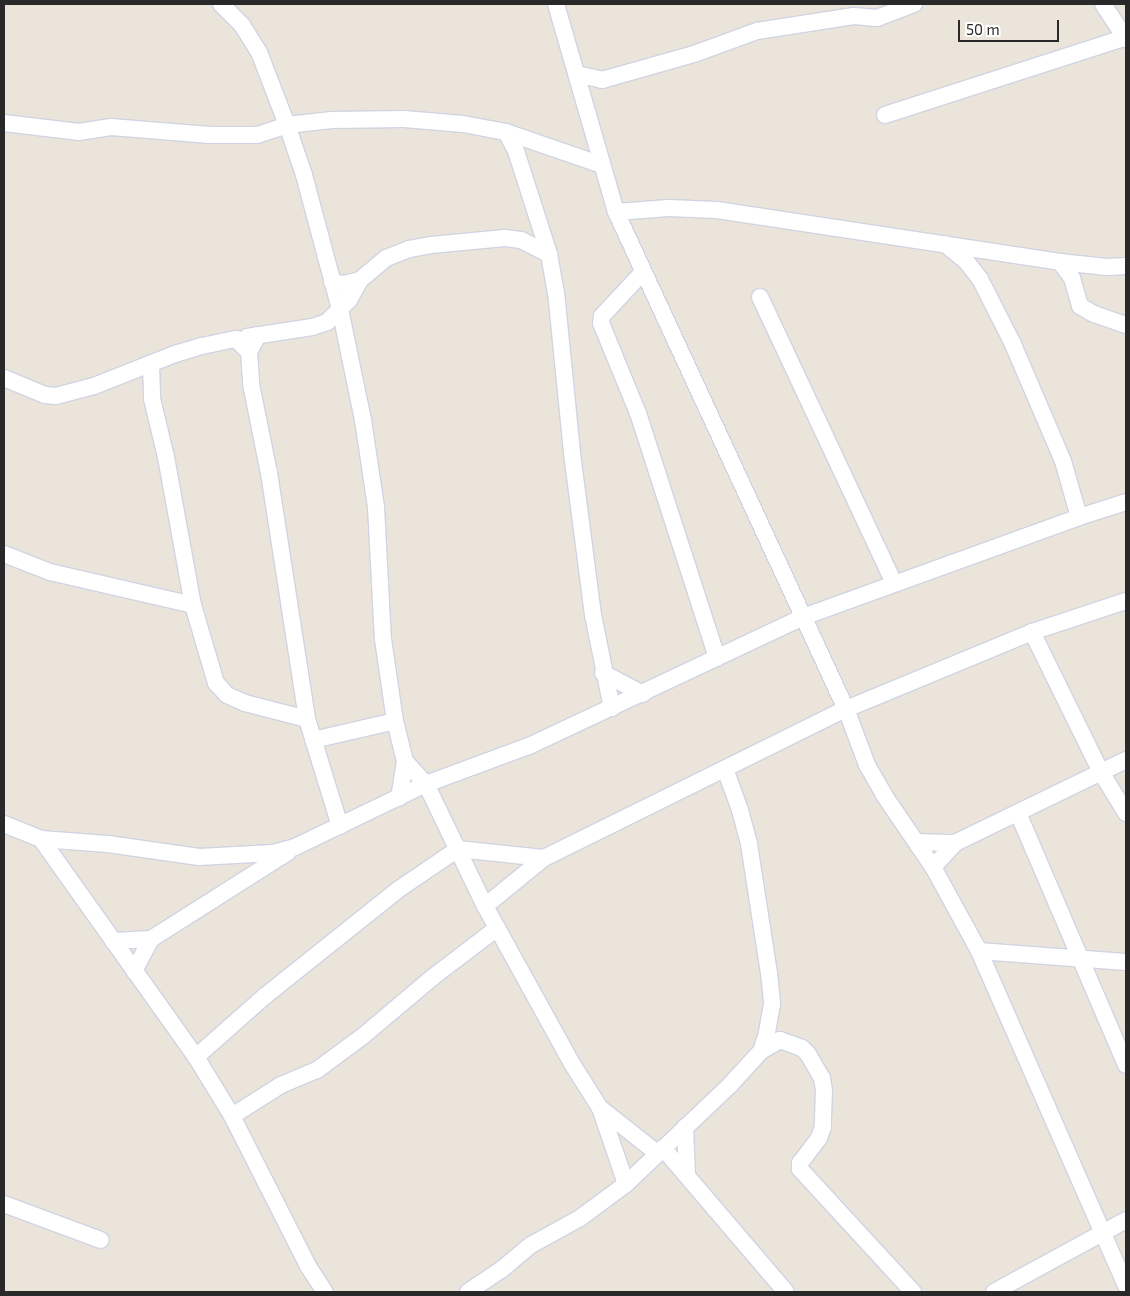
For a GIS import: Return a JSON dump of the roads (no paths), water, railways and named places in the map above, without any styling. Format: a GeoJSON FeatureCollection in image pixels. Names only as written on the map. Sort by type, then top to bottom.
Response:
{"type":"FeatureCollection","features":[{"type":"Feature","properties":{"kind":"street"},"geometry":{"type":"LineString","coordinates":[[555,4],[616,212],[697,383],[846,710],[867,765],[884,795],[918,842],[979,951],[1126,1286]]}},
{"type":"Feature","properties":{"kind":"street"},"geometry":{"type":"LineString","coordinates":[[577,74],[602,80],[694,54],[757,31],[854,16],[877,18],[914,4]]}},
{"type":"Feature","properties":{"kind":"street"},"geometry":{"type":"LineString","coordinates":[[885,115],[1126,38],[1103,4]]}},
{"type":"Feature","properties":{"kind":"street"},"geometry":{"type":"LineString","coordinates":[[227,5],[259,52],[288,125],[304,175],[340,309],[363,420],[376,507],[383,639],[395,721],[405,761],[399,798]]}},
{"type":"Feature","properties":{"kind":"street"},"geometry":{"type":"LineString","coordinates":[[583,102],[602,80]]}},
{"type":"Feature","properties":{"kind":"street"},"geometry":{"type":"LineString","coordinates":[[4,123],[79,132],[110,128],[210,135],[257,135],[288,125],[332,120],[404,119],[463,124],[506,132],[522,145],[602,165]]}},
{"type":"Feature","properties":{"kind":"street"},"geometry":{"type":"LineString","coordinates":[[522,145],[549,254],[556,292],[573,461],[593,615],[603,673],[612,708]]}},
{"type":"Feature","properties":{"kind":"street"},"geometry":{"type":"LineString","coordinates":[[616,212],[669,208],[717,210],[1060,262],[1107,267],[1126,266]]}},
{"type":"Feature","properties":{"kind":"street"},"geometry":{"type":"LineString","coordinates":[[4,378],[45,395],[56,396],[94,386],[175,354],[236,339],[312,327],[327,322],[349,300],[360,280],[386,258],[409,249],[505,238],[521,240],[549,254]]}},
{"type":"Feature","properties":{"kind":"street"},"geometry":{"type":"LineString","coordinates":[[945,244],[966,261],[980,279],[1012,342],[1063,461],[1078,517]]}},
{"type":"Feature","properties":{"kind":"street"},"geometry":{"type":"LineString","coordinates":[[1060,262],[1072,278],[1080,306],[1094,314],[1126,325]]}},
{"type":"Feature","properties":{"kind":"street"},"geometry":{"type":"LineString","coordinates":[[643,272],[602,316],[601,323],[638,413],[717,658]]}},
{"type":"Feature","properties":{"kind":"street"},"geometry":{"type":"LineString","coordinates":[[332,282],[343,284],[360,280]]}},
{"type":"Feature","properties":{"kind":"street"},"geometry":{"type":"LineString","coordinates":[[760,297],[894,583]]}},
{"type":"Feature","properties":{"kind":"street"},"geometry":{"type":"LineString","coordinates":[[258,335],[249,352],[251,384],[270,473],[307,719],[340,826]]}},
{"type":"Feature","properties":{"kind":"street"},"geometry":{"type":"LineString","coordinates":[[236,339],[249,352]]}},
{"type":"Feature","properties":{"kind":"street"},"geometry":{"type":"LineString","coordinates":[[151,365],[152,399],[168,467],[193,605],[209,668],[216,683],[227,695],[245,703],[307,719]]}},
{"type":"Feature","properties":{"kind":"street"},"geometry":{"type":"LineString","coordinates":[[134,971],[151,939],[295,847],[426,784],[529,746],[643,694],[803,617],[1078,517],[1126,502]]}},
{"type":"Feature","properties":{"kind":"street"},"geometry":{"type":"LineString","coordinates":[[4,554],[50,572],[193,605]]}},
{"type":"Feature","properties":{"kind":"street"},"geometry":{"type":"LineString","coordinates":[[485,906],[544,858],[846,710],[1032,632],[1126,601]]}},
{"type":"Feature","properties":{"kind":"street"},"geometry":{"type":"LineString","coordinates":[[1032,632],[1101,772],[1126,813]]}},
{"type":"Feature","properties":{"kind":"street"},"geometry":{"type":"LineString","coordinates":[[603,673],[643,694]]}},
{"type":"Feature","properties":{"kind":"street"},"geometry":{"type":"LineString","coordinates":[[314,740],[395,721]]}},
{"type":"Feature","properties":{"kind":"street"},"geometry":{"type":"LineString","coordinates":[[933,867],[955,843],[1126,760]]}},
{"type":"Feature","properties":{"kind":"street"},"geometry":{"type":"LineString","coordinates":[[405,761],[426,784],[485,906],[571,1062],[600,1108],[626,1184]]}},
{"type":"Feature","properties":{"kind":"street"},"geometry":{"type":"LineString","coordinates":[[725,769],[740,810],[749,844],[769,973],[772,1004],[767,1033],[761,1052]]}},
{"type":"Feature","properties":{"kind":"street"},"geometry":{"type":"LineString","coordinates":[[1018,813],[1126,1065]]}},
{"type":"Feature","properties":{"kind":"street"},"geometry":{"type":"LineString","coordinates":[[4,824],[41,839],[108,844],[199,856],[273,853],[295,847]]}},
{"type":"Feature","properties":{"kind":"street"},"geometry":{"type":"LineString","coordinates":[[41,839],[196,1057],[232,1116],[308,1266],[325,1292]]}},
{"type":"Feature","properties":{"kind":"street"},"geometry":{"type":"LineString","coordinates":[[918,842],[955,843]]}},
{"type":"Feature","properties":{"kind":"street"},"geometry":{"type":"LineString","coordinates":[[196,1057],[265,996],[399,888],[458,849],[544,858]]}},
{"type":"Feature","properties":{"kind":"street"},"geometry":{"type":"LineString","coordinates":[[232,1116],[281,1085],[316,1070],[363,1036],[433,977],[497,928]]}},
{"type":"Feature","properties":{"kind":"street"},"geometry":{"type":"LineString","coordinates":[[113,941],[151,939]]}},
{"type":"Feature","properties":{"kind":"street"},"geometry":{"type":"LineString","coordinates":[[979,951],[1126,962]]}},
{"type":"Feature","properties":{"kind":"street"},"geometry":{"type":"LineString","coordinates":[[468,1292],[501,1270],[531,1245],[580,1218],[626,1184],[730,1086],[761,1052],[780,1040],[790,1042],[802,1048],[822,1078],[824,1090],[823,1127],[819,1138],[800,1163],[800,1169],[913,1292]]}},
{"type":"Feature","properties":{"kind":"street"},"geometry":{"type":"LineString","coordinates":[[600,1108],[660,1151],[687,1174],[786,1292]]}},
{"type":"Feature","properties":{"kind":"street"},"geometry":{"type":"LineString","coordinates":[[685,1127],[687,1174]]}},
{"type":"Feature","properties":{"kind":"street"},"geometry":{"type":"LineString","coordinates":[[4,1204],[101,1240]]}},
{"type":"Feature","properties":{"kind":"street"},"geometry":{"type":"LineString","coordinates":[[994,1292],[1126,1220]]}}]}
